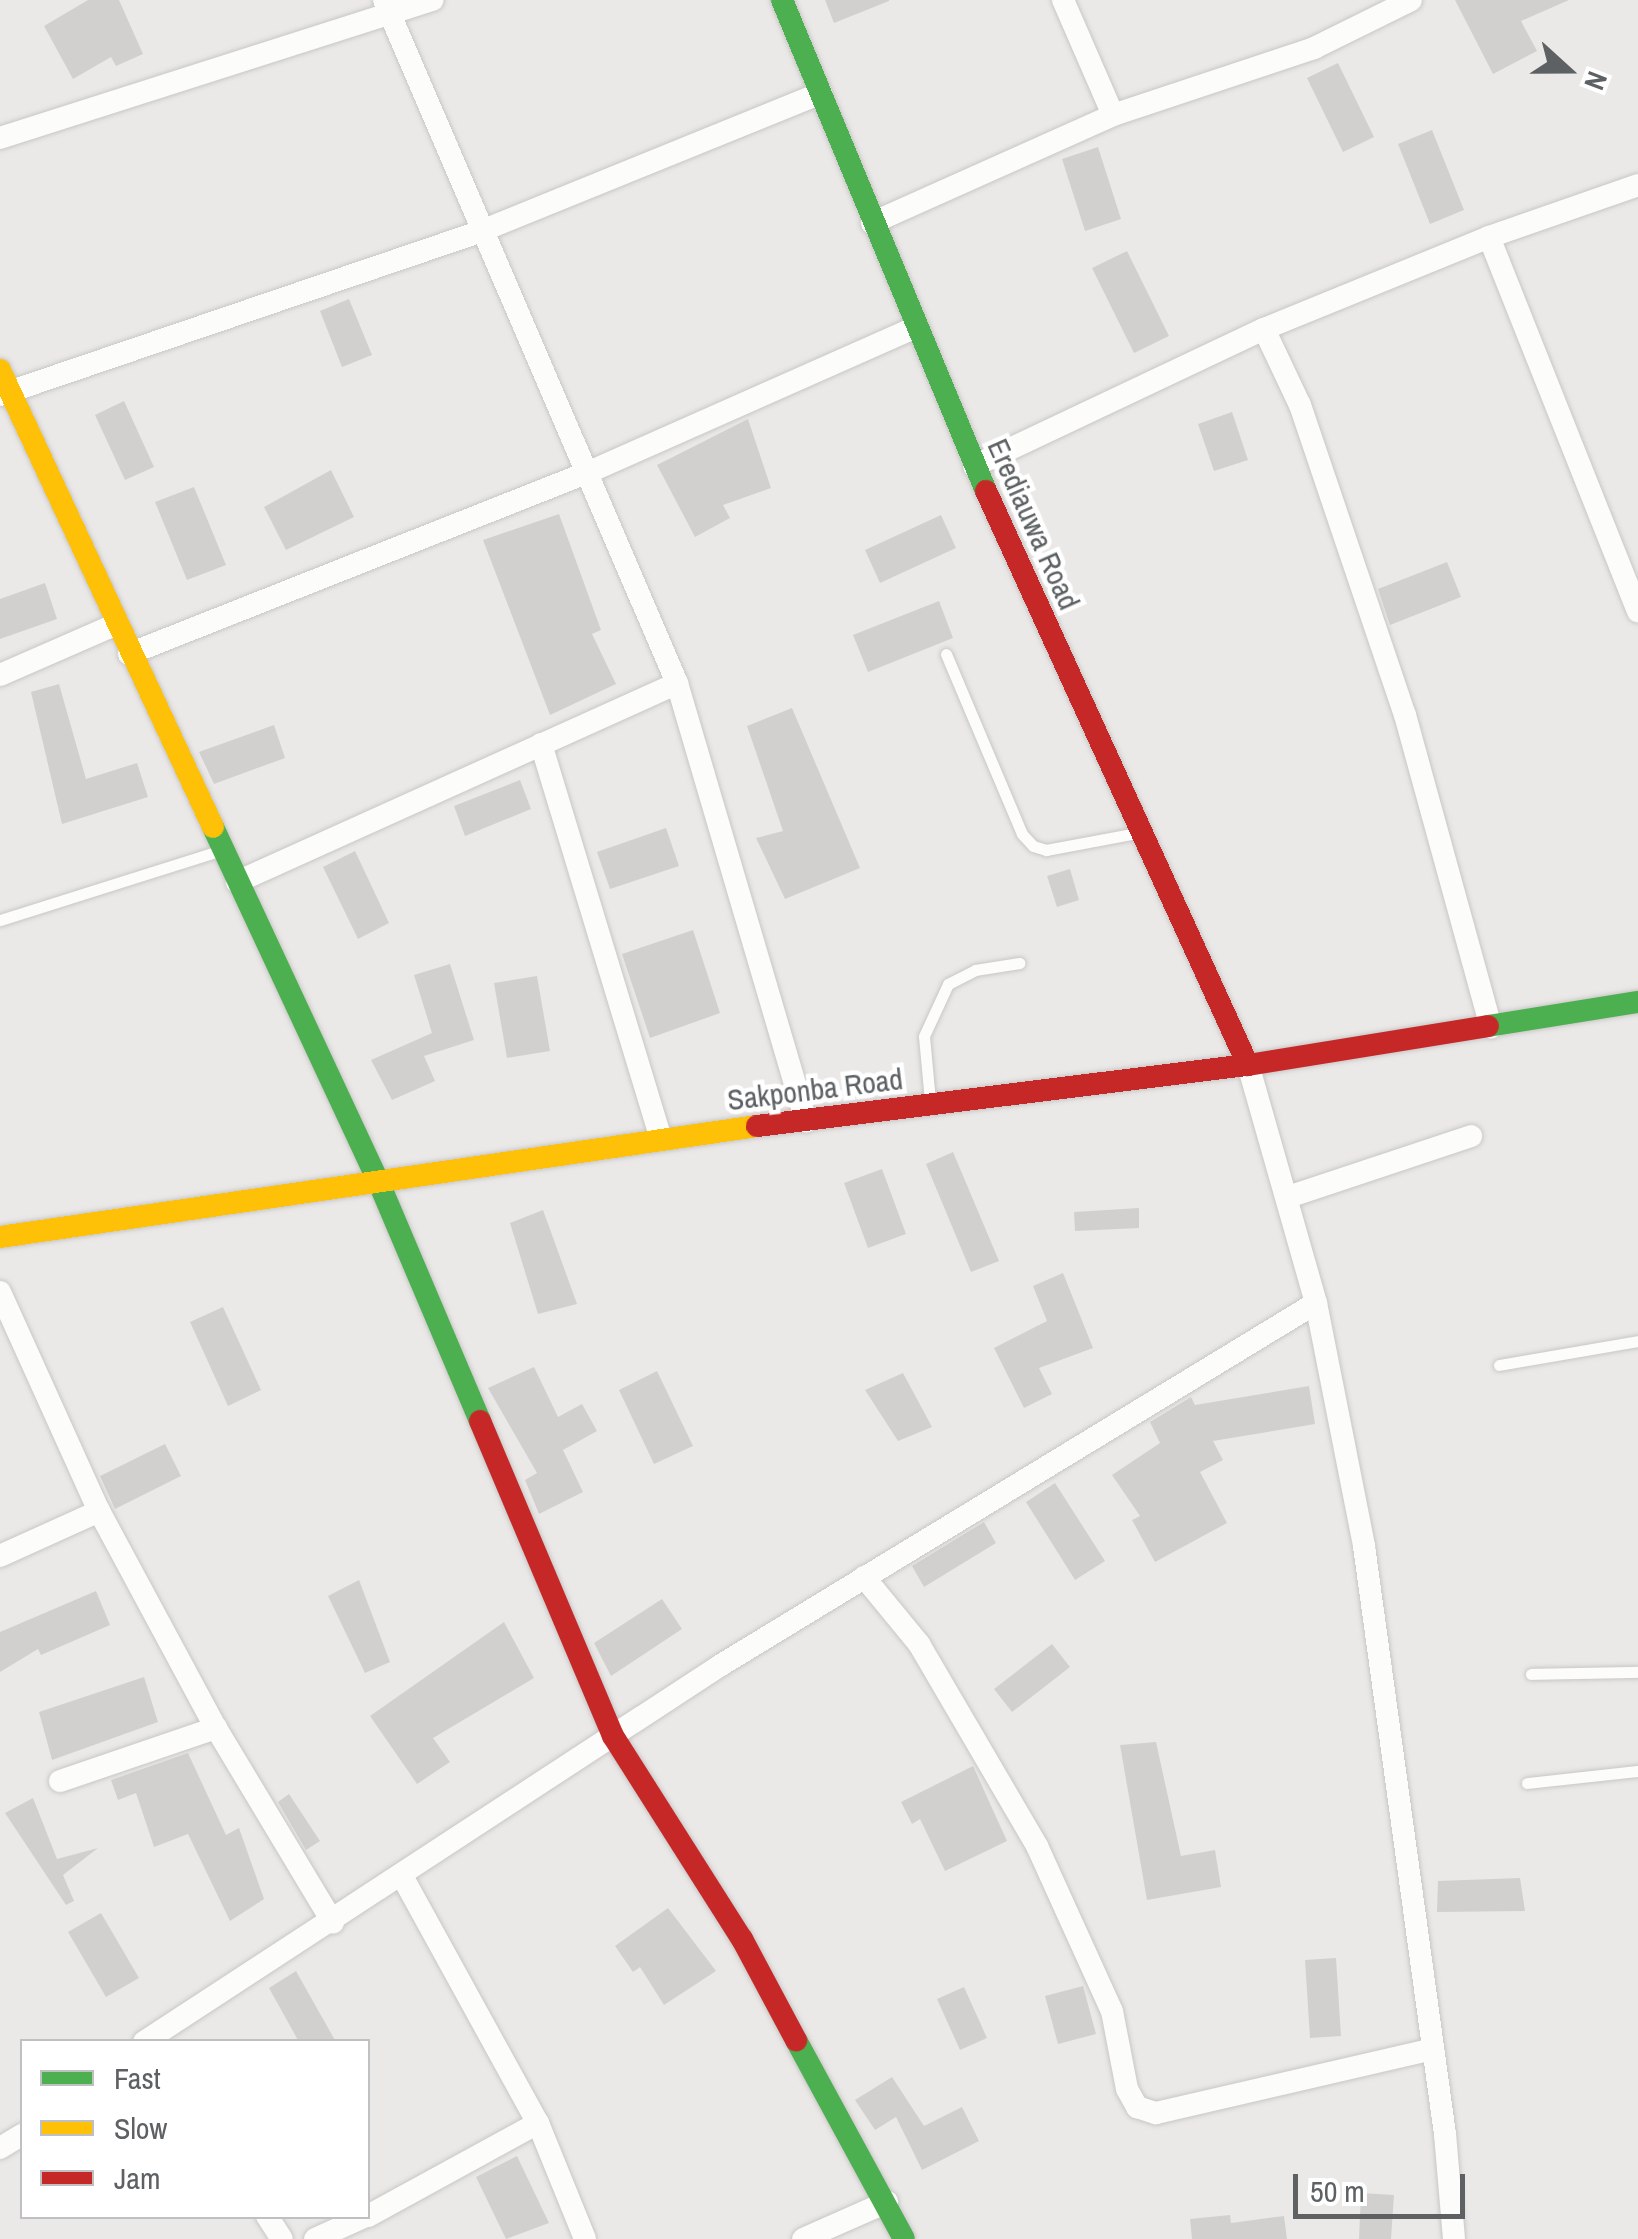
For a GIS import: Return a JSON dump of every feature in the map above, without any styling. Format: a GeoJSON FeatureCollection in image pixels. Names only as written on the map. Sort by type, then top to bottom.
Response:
{"type":"FeatureCollection","features":[{"type":"Feature","properties":{"kind":"street"},"geometry":{"type":"LineString","coordinates":[[0,138],[388,9],[433,0]]}},
{"type":"Feature","properties":{"kind":"street","name":"Erediauwa Road"},"geometry":{"type":"LineString","coordinates":[[782,0],[974,466],[1248,1065]]}},
{"type":"Feature","properties":{"kind":"street"},"geometry":{"type":"LineString","coordinates":[[1063,0],[1114,115]]}},
{"type":"Feature","properties":{"kind":"street"},"geometry":{"type":"LineString","coordinates":[[872,223],[1114,115],[1314,48],[1411,0]]}},
{"type":"Feature","properties":{"kind":"street"},"geometry":{"type":"LineString","coordinates":[[388,9],[479,232],[589,472],[677,683],[806,1121]]}},
{"type":"Feature","properties":{"kind":"street"},"geometry":{"type":"LineString","coordinates":[[822,93],[479,232],[3,385],[380,1183],[613,1736],[742,1939],[904,2239]]}},
{"type":"Feature","properties":{"kind":"street"},"geometry":{"type":"LineString","coordinates":[[974,466],[1264,330],[1489,237],[1638,185]]}},
{"type":"Feature","properties":{"kind":"street"},"geometry":{"type":"LineString","coordinates":[[1489,237],[1638,611]]}},
{"type":"Feature","properties":{"kind":"street"},"geometry":{"type":"LineString","coordinates":[[129,654],[589,472],[914,328]]}},
{"type":"Feature","properties":{"kind":"street"},"geometry":{"type":"LineString","coordinates":[[1264,330],[1300,405],[1405,715],[1491,1027]]}},
{"type":"Feature","properties":{"kind":"street"},"geometry":{"type":"LineString","coordinates":[[0,675],[117,624]]}},
{"type":"Feature","properties":{"kind":"street"},"geometry":{"type":"LineString","coordinates":[[237,882],[677,683]]}},
{"type":"Feature","properties":{"kind":"street"},"geometry":{"type":"LineString","coordinates":[[542,744],[661,1138]]}},
{"type":"Feature","properties":{"kind":"street","name":"Sakponba Road"},"geometry":{"type":"LineString","coordinates":[[0,1237],[661,1138],[1248,1065],[1638,1002]]}},
{"type":"Feature","properties":{"kind":"street"},"geometry":{"type":"LineString","coordinates":[[1248,1065],[1316,1303],[1364,1546],[1433,2049],[1454,2239]]}},
{"type":"Feature","properties":{"kind":"street"},"geometry":{"type":"LineString","coordinates":[[1288,1197],[1471,1136]]}},
{"type":"Feature","properties":{"kind":"street"},"geometry":{"type":"LineString","coordinates":[[0,1292],[99,1512],[216,1728],[333,1924]]}},
{"type":"Feature","properties":{"kind":"street"},"geometry":{"type":"LineString","coordinates":[[158,2037],[613,1736],[864,1577],[1316,1303]]}},
{"type":"Feature","properties":{"kind":"street"},"geometry":{"type":"LineString","coordinates":[[0,1556],[99,1512]]}},
{"type":"Feature","properties":{"kind":"street"},"geometry":{"type":"LineString","coordinates":[[864,1577],[919,1644],[1037,1846],[1112,2011],[1127,2088],[1138,2107],[1156,2113],[1433,2049]]}},
{"type":"Feature","properties":{"kind":"street"},"geometry":{"type":"LineString","coordinates":[[60,1781],[216,1728]]}},
{"type":"Feature","properties":{"kind":"street"},"geometry":{"type":"LineString","coordinates":[[402,1876],[538,2123],[585,2239]]}},
{"type":"Feature","properties":{"kind":"street"},"geometry":{"type":"LineString","coordinates":[[370,2214],[538,2123]]}},
{"type":"Feature","properties":{"kind":"street"},"geometry":{"type":"LineString","coordinates":[[802,2239],[887,2202]]}},
{"type":"Feature","properties":{"kind":"street"},"geometry":{"type":"LineString","coordinates":[[315,2239],[360,2219]]}},
{"type":"Feature","properties":{"kind":"lane"},"geometry":{"type":"LineString","coordinates":[[946,654],[1022,834],[1033,846],[1046,850],[1142,832]]}},
{"type":"Feature","properties":{"kind":"lane"},"geometry":{"type":"LineString","coordinates":[[0,920],[222,850]]}},
{"type":"Feature","properties":{"kind":"lane"},"geometry":{"type":"LineString","coordinates":[[930,1106],[924,1036],[948,984],[975,970],[1019,963]]}},
{"type":"Feature","properties":{"kind":"lane"},"geometry":{"type":"LineString","coordinates":[[1499,1365],[1638,1341]]}},
{"type":"Feature","properties":{"kind":"lane"},"geometry":{"type":"LineString","coordinates":[[1532,1674],[1638,1672]]}},
{"type":"Feature","properties":{"kind":"lane"},"geometry":{"type":"LineString","coordinates":[[1527,1784],[1638,1771]]}},
{"type":"Feature","properties":{"kind":"building"},"geometry":{"type":"Polygon","coordinates":[[[88,0],[119,0],[143,54],[116,66],[111,57],[73,79],[44,26],[88,0]]]}},
{"type":"Feature","properties":{"kind":"building"},"geometry":{"type":"Polygon","coordinates":[[[825,0],[889,0],[889,1],[834,23],[825,0]]]}},
{"type":"Feature","properties":{"kind":"building"},"geometry":{"type":"Polygon","coordinates":[[[1455,0],[1569,0],[1521,21],[1537,51],[1493,74],[1455,0]]]}},
{"type":"Feature","properties":{"kind":"building"},"geometry":{"type":"Polygon","coordinates":[[[1338,63],[1374,137],[1343,152],[1307,78],[1338,63]]]}},
{"type":"Feature","properties":{"kind":"building"},"geometry":{"type":"Polygon","coordinates":[[[1432,130],[1464,210],[1430,224],[1398,144],[1432,130]]]}},
{"type":"Feature","properties":{"kind":"building"},"geometry":{"type":"Polygon","coordinates":[[[1098,147],[1121,219],[1085,231],[1062,159],[1098,147]]]}},
{"type":"Feature","properties":{"kind":"building"},"geometry":{"type":"Polygon","coordinates":[[[1127,251],[1169,336],[1134,353],[1092,268],[1127,251]]]}},
{"type":"Feature","properties":{"kind":"building"},"geometry":{"type":"Polygon","coordinates":[[[349,299],[372,355],[342,367],[320,311],[349,299]]]}},
{"type":"Feature","properties":{"kind":"building"},"geometry":{"type":"Polygon","coordinates":[[[124,401],[154,467],[125,480],[95,415],[124,401]]]}},
{"type":"Feature","properties":{"kind":"building"},"geometry":{"type":"Polygon","coordinates":[[[1232,412],[1248,460],[1214,471],[1198,424],[1232,412]]]}},
{"type":"Feature","properties":{"kind":"building"},"geometry":{"type":"Polygon","coordinates":[[[748,419],[771,488],[723,505],[730,518],[695,537],[657,465],[748,419]]]}},
{"type":"Feature","properties":{"kind":"building"},"geometry":{"type":"Polygon","coordinates":[[[331,470],[354,517],[286,550],[264,507],[331,470]]]}},
{"type":"Feature","properties":{"kind":"building"},"geometry":{"type":"Polygon","coordinates":[[[194,487],[226,565],[187,580],[155,502],[194,487]]]}},
{"type":"Feature","properties":{"kind":"building"},"geometry":{"type":"Polygon","coordinates":[[[559,514],[601,630],[592,634],[616,684],[550,715],[483,540],[559,514]]]}},
{"type":"Feature","properties":{"kind":"building"},"geometry":{"type":"Polygon","coordinates":[[[941,515],[956,548],[880,583],[865,550],[941,515]]]}},
{"type":"Feature","properties":{"kind":"building"},"geometry":{"type":"Polygon","coordinates":[[[1447,562],[1461,597],[1390,625],[1378,589],[1447,562]]]}},
{"type":"Feature","properties":{"kind":"building"},"geometry":{"type":"Polygon","coordinates":[[[45,583],[57,619],[0,639],[0,599],[45,583]]]}},
{"type":"Feature","properties":{"kind":"building"},"geometry":{"type":"Polygon","coordinates":[[[939,601],[953,638],[868,672],[853,635],[939,601]]]}},
{"type":"Feature","properties":{"kind":"building"},"geometry":{"type":"Polygon","coordinates":[[[59,684],[86,779],[137,763],[148,797],[62,824],[31,692],[59,684]]]}},
{"type":"Feature","properties":{"kind":"building"},"geometry":{"type":"Polygon","coordinates":[[[792,708],[860,868],[785,899],[756,838],[783,831],[747,726],[792,708]]]}},
{"type":"Feature","properties":{"kind":"building"},"geometry":{"type":"Polygon","coordinates":[[[274,725],[285,758],[214,784],[199,752],[274,725]]]}},
{"type":"Feature","properties":{"kind":"building"},"geometry":{"type":"Polygon","coordinates":[[[520,780],[531,809],[465,836],[454,806],[520,780]]]}},
{"type":"Feature","properties":{"kind":"building"},"geometry":{"type":"Polygon","coordinates":[[[666,828],[679,866],[610,889],[597,852],[666,828]]]}},
{"type":"Feature","properties":{"kind":"building"},"geometry":{"type":"Polygon","coordinates":[[[355,851],[389,923],[358,939],[323,867],[355,851]]]}},
{"type":"Feature","properties":{"kind":"building"},"geometry":{"type":"Polygon","coordinates":[[[1070,869],[1079,900],[1057,907],[1047,876],[1070,869]]]}},
{"type":"Feature","properties":{"kind":"building"},"geometry":{"type":"Polygon","coordinates":[[[693,930],[720,1013],[650,1038],[622,954],[693,930]]]}},
{"type":"Feature","properties":{"kind":"building"},"geometry":{"type":"Polygon","coordinates":[[[450,964],[474,1040],[424,1056],[435,1081],[392,1100],[371,1060],[432,1033],[414,975],[450,964]]]}},
{"type":"Feature","properties":{"kind":"building"},"geometry":{"type":"Polygon","coordinates":[[[537,976],[550,1051],[507,1058],[494,983],[537,976]]]}},
{"type":"Feature","properties":{"kind":"building"},"geometry":{"type":"Polygon","coordinates":[[[953,1152],[999,1261],[971,1272],[926,1164],[953,1152]]]}},
{"type":"Feature","properties":{"kind":"building"},"geometry":{"type":"Polygon","coordinates":[[[882,1169],[906,1234],[868,1248],[844,1183],[882,1169]]]}},
{"type":"Feature","properties":{"kind":"building"},"geometry":{"type":"Polygon","coordinates":[[[1139,1208],[1139,1228],[1075,1231],[1074,1212],[1139,1208]]]}},
{"type":"Feature","properties":{"kind":"building"},"geometry":{"type":"Polygon","coordinates":[[[543,1210],[577,1304],[538,1314],[510,1223],[543,1210]]]}},
{"type":"Feature","properties":{"kind":"building"},"geometry":{"type":"Polygon","coordinates":[[[1063,1273],[1093,1348],[1039,1368],[1052,1394],[1024,1408],[994,1348],[1047,1321],[1033,1286],[1063,1273]]]}},
{"type":"Feature","properties":{"kind":"building"},"geometry":{"type":"Polygon","coordinates":[[[223,1307],[261,1390],[228,1406],[190,1322],[223,1307]]]}},
{"type":"Feature","properties":{"kind":"building"},"geometry":{"type":"Polygon","coordinates":[[[534,1367],[558,1417],[582,1404],[597,1431],[563,1450],[583,1492],[539,1514],[525,1480],[537,1473],[488,1388],[534,1367]]]}},
{"type":"Feature","properties":{"kind":"building"},"geometry":{"type":"Polygon","coordinates":[[[657,1371],[693,1446],[654,1464],[619,1390],[657,1371]]]}},
{"type":"Feature","properties":{"kind":"building"},"geometry":{"type":"Polygon","coordinates":[[[903,1373],[932,1427],[898,1441],[865,1390],[903,1373]]]}},
{"type":"Feature","properties":{"kind":"building"},"geometry":{"type":"Polygon","coordinates":[[[1309,1386],[1315,1424],[1213,1441],[1223,1460],[1200,1472],[1227,1523],[1155,1562],[1132,1520],[1140,1516],[1112,1475],[1160,1443],[1150,1422],[1191,1397],[1195,1405],[1309,1386]]]}},
{"type":"Feature","properties":{"kind":"building"},"geometry":{"type":"Polygon","coordinates":[[[165,1444],[181,1476],[115,1509],[100,1476],[165,1444]]]}},
{"type":"Feature","properties":{"kind":"building"},"geometry":{"type":"Polygon","coordinates":[[[1055,1483],[1105,1561],[1075,1580],[1026,1502],[1055,1483]]]}},
{"type":"Feature","properties":{"kind":"building"},"geometry":{"type":"Polygon","coordinates":[[[984,1522],[996,1543],[924,1587],[912,1566],[984,1522]]]}},
{"type":"Feature","properties":{"kind":"building"},"geometry":{"type":"Polygon","coordinates":[[[359,1580],[390,1662],[365,1673],[328,1596],[359,1580]]]}},
{"type":"Feature","properties":{"kind":"building"},"geometry":{"type":"Polygon","coordinates":[[[96,1591],[110,1625],[41,1655],[38,1649],[0,1672],[0,1632],[96,1591]]]}},
{"type":"Feature","properties":{"kind":"building"},"geometry":{"type":"Polygon","coordinates":[[[662,1599],[682,1629],[611,1676],[594,1643],[662,1599]]]}},
{"type":"Feature","properties":{"kind":"building"},"geometry":{"type":"Polygon","coordinates":[[[504,1622],[534,1678],[433,1738],[450,1762],[417,1784],[370,1716],[504,1622]]]}},
{"type":"Feature","properties":{"kind":"building"},"geometry":{"type":"Polygon","coordinates":[[[1052,1644],[1070,1667],[1012,1712],[994,1689],[1052,1644]]]}},
{"type":"Feature","properties":{"kind":"building"},"geometry":{"type":"Polygon","coordinates":[[[144,1677],[158,1722],[52,1760],[39,1712],[144,1677]]]}},
{"type":"Feature","properties":{"kind":"building"},"geometry":{"type":"Polygon","coordinates":[[[1156,1742],[1181,1856],[1215,1850],[1221,1887],[1147,1900],[1120,1745],[1156,1742]]]}},
{"type":"Feature","properties":{"kind":"building"},"geometry":{"type":"Polygon","coordinates":[[[188,1753],[226,1835],[239,1828],[264,1899],[230,1921],[188,1834],[154,1847],[136,1793],[118,1800],[111,1780],[188,1753]]]}},
{"type":"Feature","properties":{"kind":"building"},"geometry":{"type":"Polygon","coordinates":[[[973,1766],[1007,1841],[945,1871],[920,1819],[912,1824],[901,1802],[973,1766]]]}},
{"type":"Feature","properties":{"kind":"building"},"geometry":{"type":"Polygon","coordinates":[[[289,1794],[320,1841],[306,1850],[278,1802],[289,1794]]]}},
{"type":"Feature","properties":{"kind":"building"},"geometry":{"type":"Polygon","coordinates":[[[33,1798],[57,1859],[98,1848],[63,1875],[74,1901],[66,1905],[5,1813],[33,1798]]]}},
{"type":"Feature","properties":{"kind":"building"},"geometry":{"type":"Polygon","coordinates":[[[1520,1878],[1525,1911],[1437,1912],[1438,1881],[1520,1878]]]}},
{"type":"Feature","properties":{"kind":"building"},"geometry":{"type":"Polygon","coordinates":[[[668,1908],[716,1971],[664,2005],[640,1967],[633,1972],[615,1946],[668,1908]]]}},
{"type":"Feature","properties":{"kind":"building"},"geometry":{"type":"Polygon","coordinates":[[[101,1913],[139,1978],[106,1997],[68,1932],[101,1913]]]}},
{"type":"Feature","properties":{"kind":"building"},"geometry":{"type":"Polygon","coordinates":[[[1336,1958],[1341,2036],[1310,2038],[1305,1960],[1336,1958]]]}},
{"type":"Feature","properties":{"kind":"building"},"geometry":{"type":"Polygon","coordinates":[[[296,1971],[334,2039],[297,2039],[269,1988],[296,1971]]]}},
{"type":"Feature","properties":{"kind":"building"},"geometry":{"type":"Polygon","coordinates":[[[1083,1986],[1096,2034],[1058,2044],[1045,1996],[1083,1986]]]}},
{"type":"Feature","properties":{"kind":"building"},"geometry":{"type":"Polygon","coordinates":[[[964,1987],[987,2038],[960,2050],[937,1999],[964,1987]]]}},
{"type":"Feature","properties":{"kind":"building"},"geometry":{"type":"Polygon","coordinates":[[[892,2077],[924,2126],[962,2107],[979,2141],[922,2170],[896,2117],[875,2130],[855,2100],[892,2077]]]}},
{"type":"Feature","properties":{"kind":"building"},"geometry":{"type":"Polygon","coordinates":[[[517,2156],[549,2223],[506,2239],[476,2177],[517,2156]]]}},
{"type":"Feature","properties":{"kind":"building"},"geometry":{"type":"Polygon","coordinates":[[[1361,2193],[1394,2195],[1391,2239],[1359,2239],[1361,2193]]]}},
{"type":"Feature","properties":{"kind":"building"},"geometry":{"type":"Polygon","coordinates":[[[1230,2215],[1231,2223],[1284,2216],[1287,2239],[1192,2239],[1190,2219],[1230,2215]]]}},
{"type":"Feature","properties":{"kind":"traffic: fast"},"geometry":{"type":"LineString","coordinates":[[782,0],[986,491]]}},
{"type":"Feature","properties":{"kind":"traffic: fast"},"geometry":{"type":"LineString","coordinates":[[213,827],[379,1183],[480,1421]]}},
{"type":"Feature","properties":{"kind":"traffic: fast"},"geometry":{"type":"LineString","coordinates":[[1488,1026],[1638,1002]]}},
{"type":"Feature","properties":{"kind":"traffic: fast"},"geometry":{"type":"LineString","coordinates":[[796,2040],[904,2239]]}},
{"type":"Feature","properties":{"kind":"traffic: slow"},"geometry":{"type":"LineString","coordinates":[[0,370],[213,827]]}},
{"type":"Feature","properties":{"kind":"traffic: slow"},"geometry":{"type":"LineString","coordinates":[[0,1237],[757,1126]]}},
{"type":"Feature","properties":{"kind":"traffic: jam"},"geometry":{"type":"LineString","coordinates":[[986,491],[1248,1065]]}},
{"type":"Feature","properties":{"kind":"traffic: jam"},"geometry":{"type":"LineString","coordinates":[[757,1126],[1248,1065],[1488,1026]]}},
{"type":"Feature","properties":{"kind":"traffic: jam"},"geometry":{"type":"LineString","coordinates":[[480,1421],[613,1736],[742,1939],[796,2040]]}}]}
